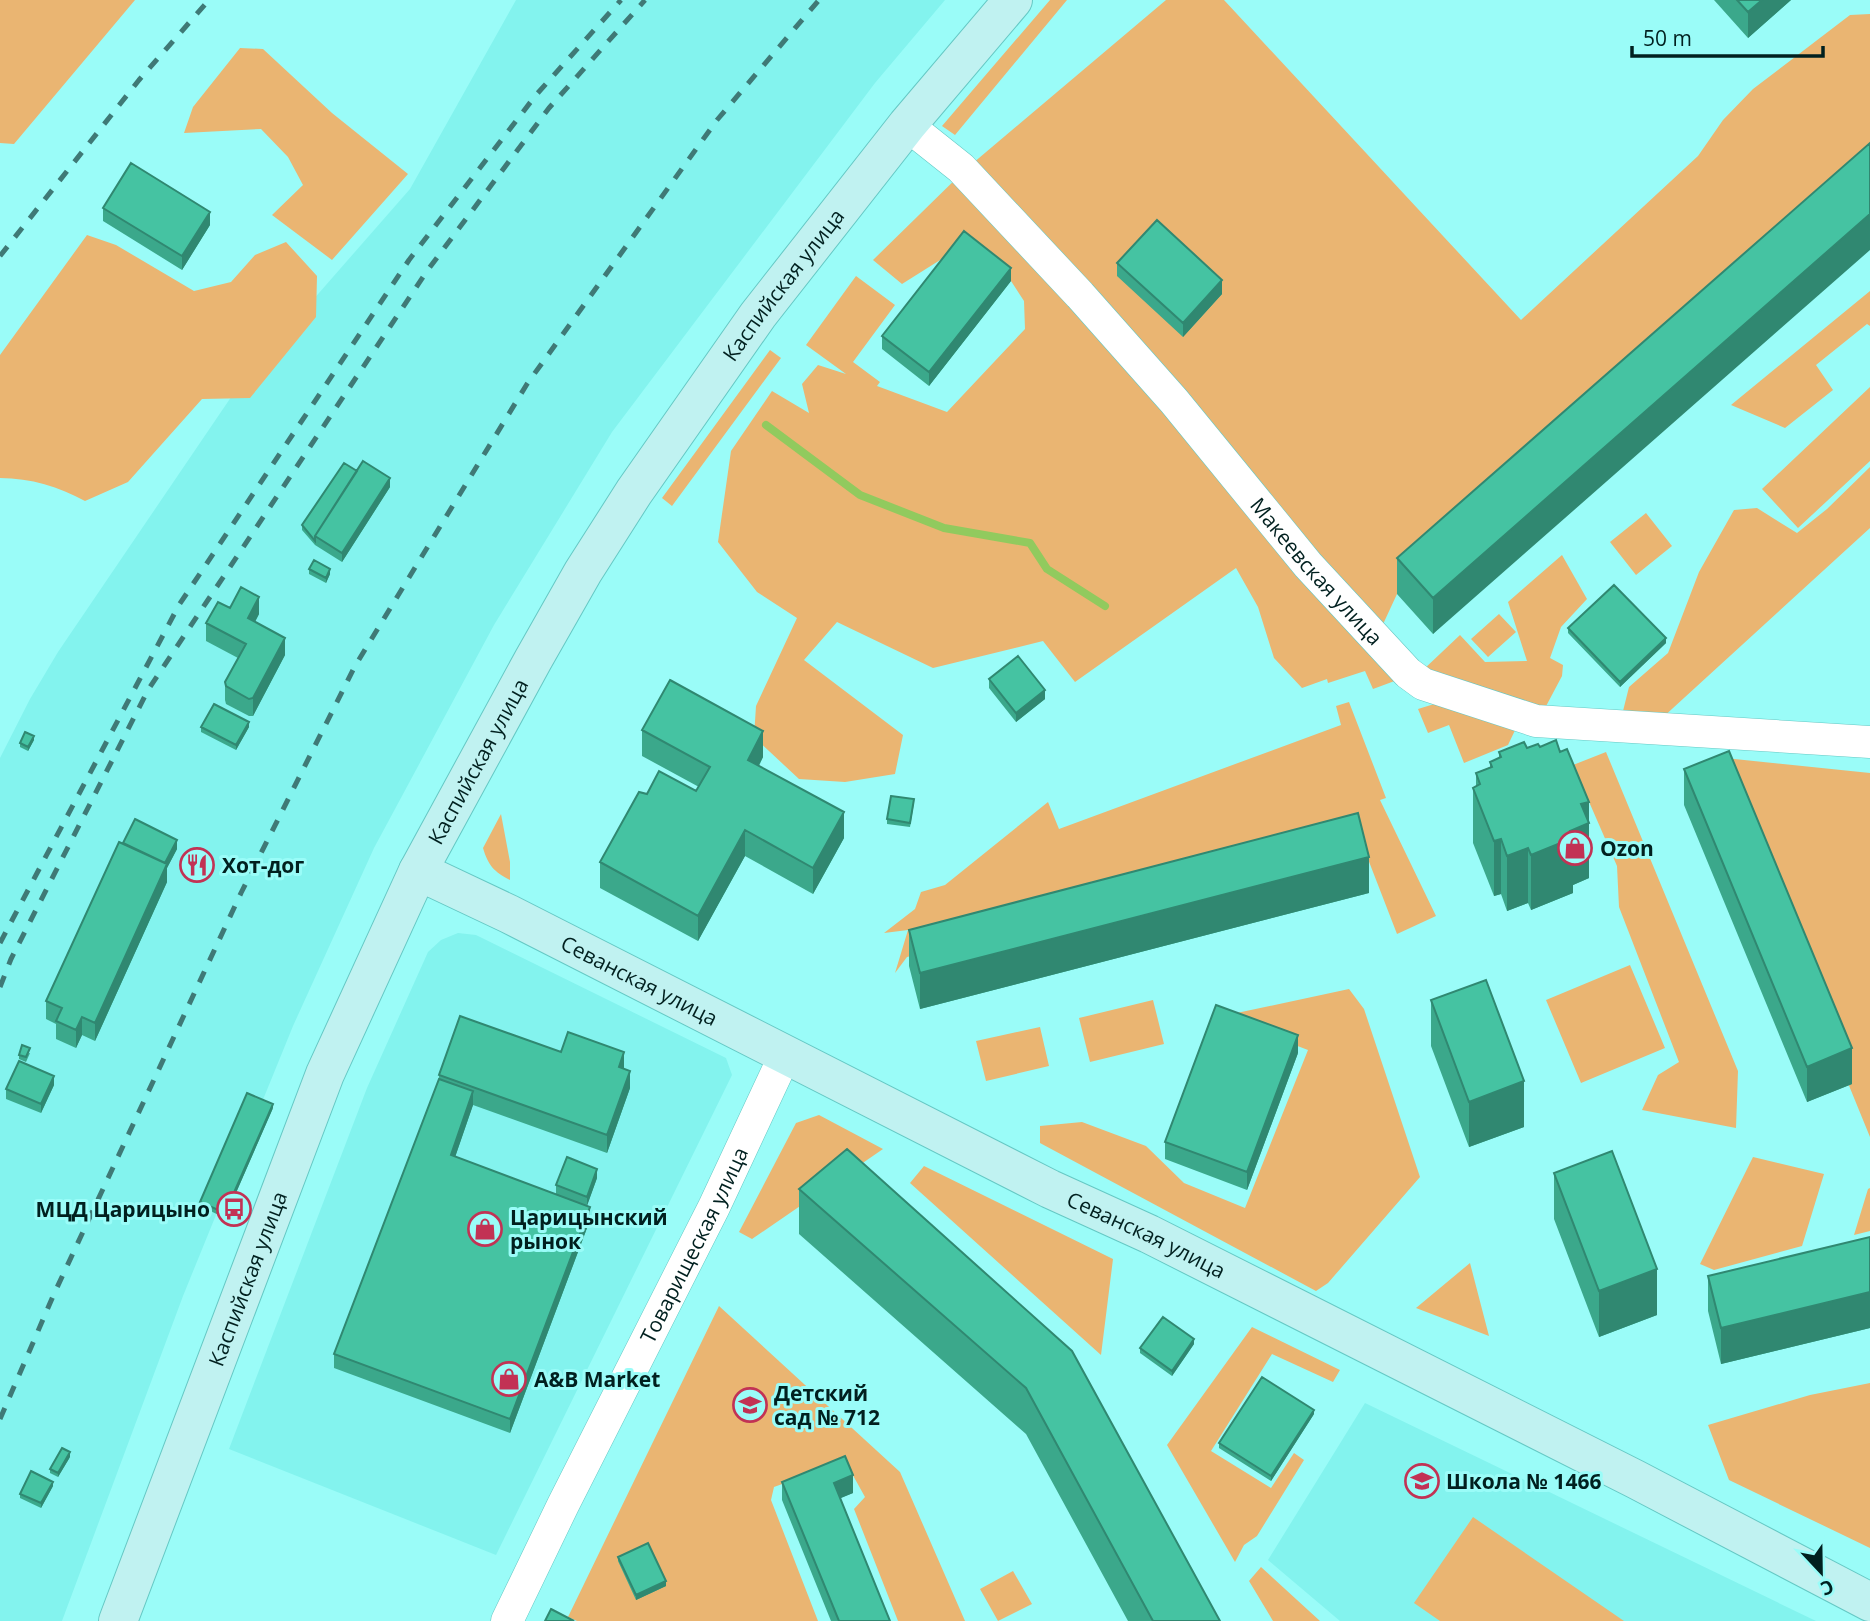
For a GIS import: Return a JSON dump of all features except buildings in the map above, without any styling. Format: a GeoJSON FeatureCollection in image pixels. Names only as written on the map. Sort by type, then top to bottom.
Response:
{"type":"FeatureCollection","features":[{"type":"Feature","properties":{"kind":"main road","name":"Каспийская улица"},"geometry":{"type":"LineString","coordinates":[[118,1621],[325,1074],[418,871],[533,660],[583,572],[634,492],[758,315],[907,125],[1013,0]]}},
{"type":"Feature","properties":{"kind":"main road","name":"Севанская улица"},"geometry":{"type":"LineString","coordinates":[[418,871],[509,914],[1050,1189],[1149,1234],[1623,1473],[1870,1602]]}},
{"type":"Feature","properties":{"kind":"street","name":"Макеевская улица"},"geometry":{"type":"LineString","coordinates":[[907,125],[961,169],[1080,295],[1174,401],[1308,565],[1408,673],[1423,684],[1536,721],[1870,741]]}},
{"type":"Feature","properties":{"kind":"street","name":"Товарищеская улица"},"geometry":{"type":"LineString","coordinates":[[507,1621],[714,1207],[785,1055]]}},
{"type":"Feature","properties":{"kind":"shaded area"},"geometry":{"type":"Polygon","coordinates":[[[0,0],[135,0],[14,144],[0,143],[0,0]]]}},
{"type":"Feature","properties":{"kind":"shaded area"},"geometry":{"type":"Polygon","coordinates":[[[516,0],[945,0],[875,83],[612,432],[494,625],[374,848],[293,1026],[183,1296],[62,1621],[0,1621],[0,758],[58,652],[242,381],[410,189],[516,0]]]}},
{"type":"Feature","properties":{"kind":"shaded area"},"geometry":{"type":"Polygon","coordinates":[[[1050,0],[1067,0],[955,135],[942,126],[1050,0]]]}},
{"type":"Feature","properties":{"kind":"shaded area"},"geometry":{"type":"Polygon","coordinates":[[[1166,0],[1224,0],[1521,320],[1698,156],[1723,120],[1753,89],[1850,15],[1870,14],[1870,178],[1397,594],[1372,648],[1400,679],[1373,689],[1365,671],[1328,683],[1327,679],[1302,688],[1274,658],[1258,607],[1236,568],[1075,682],[1043,641],[933,668],[837,622],[804,660],[903,735],[895,774],[845,782],[799,779],[754,737],[756,706],[797,618],[757,592],[718,542],[731,451],[772,391],[809,413],[802,384],[818,365],[846,374],[806,345],[856,276],[895,305],[853,362],[880,382],[877,386],[947,412],[1025,329],[1024,301],[1011,281],[964,245],[902,284],[873,260],[966,169],[1166,0]]]}},
{"type":"Feature","properties":{"kind":"shaded area"},"geometry":{"type":"Polygon","coordinates":[[[240,48],[263,49],[332,113],[408,174],[332,260],[272,215],[303,185],[288,157],[261,129],[184,133],[193,107],[240,48]]]}},
{"type":"Feature","properties":{"kind":"shaded area"},"geometry":{"type":"Polygon","coordinates":[[[87,235],[116,245],[194,291],[231,282],[255,255],[286,242],[317,276],[316,317],[250,398],[202,399],[128,482],[85,501],[44,484],[0,478],[0,355],[87,235]]]}},
{"type":"Feature","properties":{"kind":"shaded area"},"geometry":{"type":"Polygon","coordinates":[[[1870,291],[1870,326],[1867,324],[1816,365],[1833,390],[1785,428],[1731,405],[1870,291]]]}},
{"type":"Feature","properties":{"kind":"shaded area"},"geometry":{"type":"Polygon","coordinates":[[[770,350],[781,358],[672,506],[662,498],[770,350]]]}},
{"type":"Feature","properties":{"kind":"shaded area"},"geometry":{"type":"Polygon","coordinates":[[[1870,387],[1870,461],[1798,528],[1762,489],[1870,387]]]}},
{"type":"Feature","properties":{"kind":"shaded area"},"geometry":{"type":"Polygon","coordinates":[[[1870,467],[1870,528],[1661,719],[1623,711],[1629,687],[1668,653],[1699,572],[1734,510],[1757,508],[1797,533],[1827,509],[1870,467]]]}},
{"type":"Feature","properties":{"kind":"shaded area"},"geometry":{"type":"Polygon","coordinates":[[[1646,513],[1672,546],[1636,575],[1610,542],[1646,513]]]}},
{"type":"Feature","properties":{"kind":"shaded area"},"geometry":{"type":"Polygon","coordinates":[[[1562,555],[1587,599],[1561,627],[1550,658],[1563,665],[1562,676],[1544,710],[1423,670],[1460,635],[1485,662],[1527,661],[1508,602],[1562,555]]]}},
{"type":"Feature","properties":{"kind":"shaded area"},"geometry":{"type":"Polygon","coordinates":[[[1499,614],[1516,632],[1488,657],[1471,639],[1499,614]]]}},
{"type":"Feature","properties":{"kind":"shaded area"},"geometry":{"type":"Polygon","coordinates":[[[1444,701],[1518,724],[1508,745],[1464,763],[1449,725],[1428,733],[1418,709],[1444,701]]]}},
{"type":"Feature","properties":{"kind":"shaded area"},"geometry":{"type":"Polygon","coordinates":[[[1349,702],[1386,798],[1380,800],[1436,916],[1397,934],[1361,841],[907,957],[895,973],[908,930],[884,933],[915,909],[921,892],[945,885],[1048,802],[1059,829],[1341,725],[1336,706],[1349,702]]]}},
{"type":"Feature","properties":{"kind":"shaded area"},"geometry":{"type":"Polygon","coordinates":[[[1606,752],[1738,1071],[1736,1128],[1642,1110],[1658,1075],[1679,1062],[1619,907],[1617,866],[1573,765],[1606,752]]]}},
{"type":"Feature","properties":{"kind":"shaded area"},"geometry":{"type":"Polygon","coordinates":[[[1725,758],[1870,773],[1870,1137],[1716,760],[1725,758]]]}},
{"type":"Feature","properties":{"kind":"shaded area"},"geometry":{"type":"Polygon","coordinates":[[[501,814],[510,862],[510,880],[492,867],[483,848],[501,814]]]}},
{"type":"Feature","properties":{"kind":"shaded area","name":"Царицынский рынок"},"geometry":{"type":"Polygon","coordinates":[[[458,933],[476,935],[726,1058],[732,1075],[496,1555],[229,1449],[367,1088],[428,952],[441,940],[458,933]]]}},
{"type":"Feature","properties":{"kind":"shaded area"},"geometry":{"type":"Polygon","coordinates":[[[1630,965],[1665,1048],[1581,1083],[1546,1000],[1630,965]]]}},
{"type":"Feature","properties":{"kind":"shaded area"},"geometry":{"type":"Polygon","coordinates":[[[1349,989],[1364,1009],[1420,1177],[1328,1283],[1316,1291],[1040,1143],[1040,1126],[1082,1122],[1146,1146],[1184,1183],[1245,1208],[1308,1050],[1235,1022],[1232,1014],[1349,989]]]}},
{"type":"Feature","properties":{"kind":"shaded area"},"geometry":{"type":"Polygon","coordinates":[[[1153,1000],[1164,1044],[1090,1062],[1079,1018],[1153,1000]]]}},
{"type":"Feature","properties":{"kind":"shaded area"},"geometry":{"type":"Polygon","coordinates":[[[1040,1027],[1049,1066],[986,1081],[976,1041],[1040,1027]]]}},
{"type":"Feature","properties":{"kind":"shaded area"},"geometry":{"type":"Polygon","coordinates":[[[819,1115],[883,1149],[752,1239],[739,1232],[796,1123],[819,1115]]]}},
{"type":"Feature","properties":{"kind":"shaded area"},"geometry":{"type":"Polygon","coordinates":[[[1753,1157],[1824,1174],[1802,1246],[1714,1270],[1700,1264],[1753,1157]]]}},
{"type":"Feature","properties":{"kind":"shaded area"},"geometry":{"type":"Polygon","coordinates":[[[924,1166],[1113,1259],[1101,1355],[910,1183],[924,1166]]]}},
{"type":"Feature","properties":{"kind":"shaded area"},"geometry":{"type":"Polygon","coordinates":[[[1870,1188],[1870,1231],[1854,1235],[1868,1189],[1870,1188]]]}},
{"type":"Feature","properties":{"kind":"shaded area"},"geometry":{"type":"Polygon","coordinates":[[[1470,1263],[1489,1336],[1416,1308],[1470,1263]]]}},
{"type":"Feature","properties":{"kind":"shaded area","name":"Детский сад № 712"},"geometry":{"type":"Polygon","coordinates":[[[719,1306],[900,1472],[965,1621],[898,1621],[854,1509],[865,1497],[845,1461],[774,1487],[771,1500],[818,1621],[577,1621],[568,1617],[719,1306]]]}},
{"type":"Feature","properties":{"kind":"shaded area"},"geometry":{"type":"Polygon","coordinates":[[[1252,1327],[1340,1370],[1333,1382],[1272,1354],[1211,1451],[1271,1488],[1294,1453],[1304,1460],[1257,1536],[1244,1545],[1235,1562],[1167,1445],[1252,1327]]]}},
{"type":"Feature","properties":{"kind":"shaded area"},"geometry":{"type":"Polygon","coordinates":[[[1870,1383],[1870,1548],[1729,1480],[1708,1425],[1810,1395],[1870,1383]]]}},
{"type":"Feature","properties":{"kind":"shaded area","name":"Школа № 1466"},"geometry":{"type":"Polygon","coordinates":[[[1365,1403],[1816,1621],[1340,1621],[1268,1560],[1365,1403]]]}},
{"type":"Feature","properties":{"kind":"shaded area"},"geometry":{"type":"Polygon","coordinates":[[[1473,1517],[1624,1621],[1440,1621],[1414,1603],[1473,1517]]]}},
{"type":"Feature","properties":{"kind":"shaded area"},"geometry":{"type":"Polygon","coordinates":[[[1261,1567],[1320,1621],[1273,1621],[1249,1581],[1261,1567]]]}},
{"type":"Feature","properties":{"kind":"shaded area"},"geometry":{"type":"Polygon","coordinates":[[[1013,1571],[1032,1604],[998,1621],[980,1589],[1013,1571]]]}},
{"type":"Feature","properties":{"kind":"waterway"},"geometry":{"type":"LineString","coordinates":[[766,425],[860,495],[944,528],[1030,543],[1047,569],[1105,606]]}},
{"type":"Feature","properties":{"kind":"railway"},"geometry":{"type":"LineString","coordinates":[[0,256],[139,80],[209,0]]}},
{"type":"Feature","properties":{"kind":"railway"},"geometry":{"type":"LineString","coordinates":[[0,943],[179,605],[409,260],[536,95],[621,0]]}},
{"type":"Feature","properties":{"kind":"railway"},"geometry":{"type":"LineString","coordinates":[[0,987],[11,959],[148,690],[427,271],[549,108],[645,0]]}},
{"type":"Feature","properties":{"kind":"railway"},"geometry":{"type":"LineString","coordinates":[[0,1419],[54,1294],[241,893],[355,666],[527,384],[717,120],[819,0]]}},
{"type":"Feature","properties":{"kind":"place","name":"Ozon"},"geometry":{"type":"Point","coordinates":[1575,848]}},
{"type":"Feature","properties":{"kind":"place","name":"Хот-дог"},"geometry":{"type":"Point","coordinates":[197,865]}},
{"type":"Feature","properties":{"kind":"place","name":"МЦД Царицыно"},"geometry":{"type":"Point","coordinates":[234,1209]}},
{"type":"Feature","properties":{"kind":"place","name":"Царицынский рынок"},"geometry":{"type":"Point","coordinates":[485,1229]}},
{"type":"Feature","properties":{"kind":"place","name":"A&B Market"},"geometry":{"type":"Point","coordinates":[509,1379]}},
{"type":"Feature","properties":{"kind":"place","name":"Детский сад № 712"},"geometry":{"type":"Point","coordinates":[750,1405]}},
{"type":"Feature","properties":{"kind":"place","name":"Школа № 1466"},"geometry":{"type":"Point","coordinates":[1422,1481]}}]}
